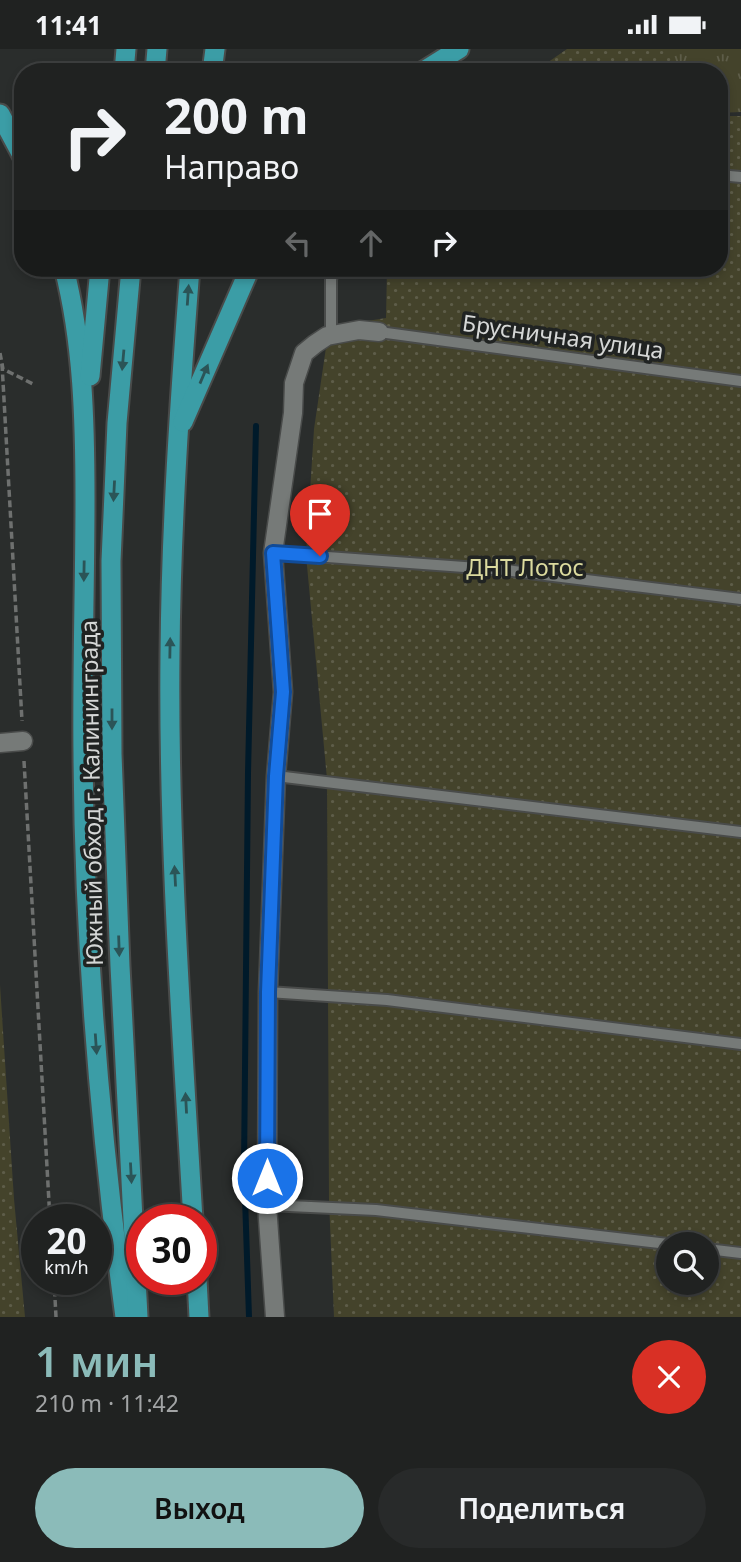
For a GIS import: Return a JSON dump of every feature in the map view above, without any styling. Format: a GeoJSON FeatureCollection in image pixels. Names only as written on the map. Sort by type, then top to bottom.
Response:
{"type":"FeatureCollection","features":[{"type":"Feature","properties":{"kind":"highway"},"geometry":{"type":"LineString","coordinates":[[436,63],[458,49]]}},
{"type":"Feature","properties":{"kind":"highway"},"geometry":{"type":"LineString","coordinates":[[0,114],[14,140]]}},
{"type":"Feature","properties":{"kind":"highway"},"geometry":{"type":"LineString","coordinates":[[66,277],[77,338],[85,430]]}},
{"type":"Feature","properties":{"kind":"highway"},"geometry":{"type":"LineString","coordinates":[[99,277],[85,430],[83,780],[88,918],[100,1105],[125,1317]]}},
{"type":"Feature","properties":{"kind":"highway","name":"Южный обход г. Калининграда"},"geometry":{"type":"LineString","coordinates":[[130,277],[117,423],[111,561],[112,754],[138,1317]]}},
{"type":"Feature","properties":{"kind":"highway"},"geometry":{"type":"LineString","coordinates":[[189,277],[177,436],[170,653],[174,875],[192,1204]]}},
{"type":"Feature","properties":{"kind":"highway"},"geometry":{"type":"LineString","coordinates":[[177,436],[246,277]]}},
{"type":"Feature","properties":{"kind":"highway"},"geometry":{"type":"LineString","coordinates":[[198,1295],[199,1317]]}},
{"type":"Feature","properties":{"kind":"street"},"geometry":{"type":"LineString","coordinates":[[275,1317],[267,1205],[268,992],[276,776],[283,692],[273,553],[294,383],[304,353],[331,335],[359,330],[379,332]]}},
{"type":"Feature","properties":{"kind":"street"},"geometry":{"type":"LineString","coordinates":[[0,743],[23,741]]}},
{"type":"Feature","properties":{"kind":"lane"},"geometry":{"type":"LineString","coordinates":[[331,335],[332,277]]}},
{"type":"Feature","properties":{"kind":"lane","name":"Брусничная улица"},"geometry":{"type":"LineString","coordinates":[[379,332],[741,381]]}},
{"type":"Feature","properties":{"kind":"lane"},"geometry":{"type":"LineString","coordinates":[[273,553],[505,570],[741,599]]}},
{"type":"Feature","properties":{"kind":"lane"},"geometry":{"type":"LineString","coordinates":[[276,776],[741,832]]}},
{"type":"Feature","properties":{"kind":"lane"},"geometry":{"type":"LineString","coordinates":[[268,992],[387,1000],[741,1044]]}},
{"type":"Feature","properties":{"kind":"lane"},"geometry":{"type":"LineString","coordinates":[[267,1205],[376,1210],[656,1243]]}},
{"type":"Feature","properties":{"kind":"lane"},"geometry":{"type":"LineString","coordinates":[[719,1250],[741,1253]]}},
{"type":"Feature","properties":{"kind":"path"},"geometry":{"type":"LineString","coordinates":[[0,352],[50,1204]]}},
{"type":"Feature","properties":{"kind":"path"},"geometry":{"type":"LineString","coordinates":[[2,365],[3,369],[33,384]]}},
{"type":"Feature","properties":{"kind":"path"},"geometry":{"type":"LineString","coordinates":[[55,1295],[56,1317]]}},
{"type":"Feature","properties":{"kind":"green space"},"geometry":{"type":"Polygon","coordinates":[[[567,49],[671,49],[671,63],[547,63],[567,49]]]}},
{"type":"Feature","properties":{"kind":"green space"},"geometry":{"type":"Polygon","coordinates":[[[670,49],[741,49],[741,112],[728,113],[728,63],[671,63],[670,49]]]}},
{"type":"Feature","properties":{"kind":"green space","name":"ДНТ Лотос"},"geometry":{"type":"Polygon","coordinates":[[[728,116],[741,116],[741,1317],[334,1317],[329,1201],[327,779],[306,555],[314,429],[329,327],[386,318],[387,277],[728,277],[728,116]]]}},
{"type":"Feature","properties":{"kind":"green space"},"geometry":{"type":"Polygon","coordinates":[[[0,985],[21,1295],[25,1317],[0,1317],[0,985]]]}},
{"type":"Feature","properties":{"kind":"waterway"},"geometry":{"type":"LineString","coordinates":[[249,1317],[244,1168],[248,773],[256,426]]}},
{"type":"Feature","properties":{"kind":"route"},"geometry":{"type":"LineString","coordinates":[[267,1178],[268,992],[276,776],[283,692],[273,553],[320,556]]}}]}
